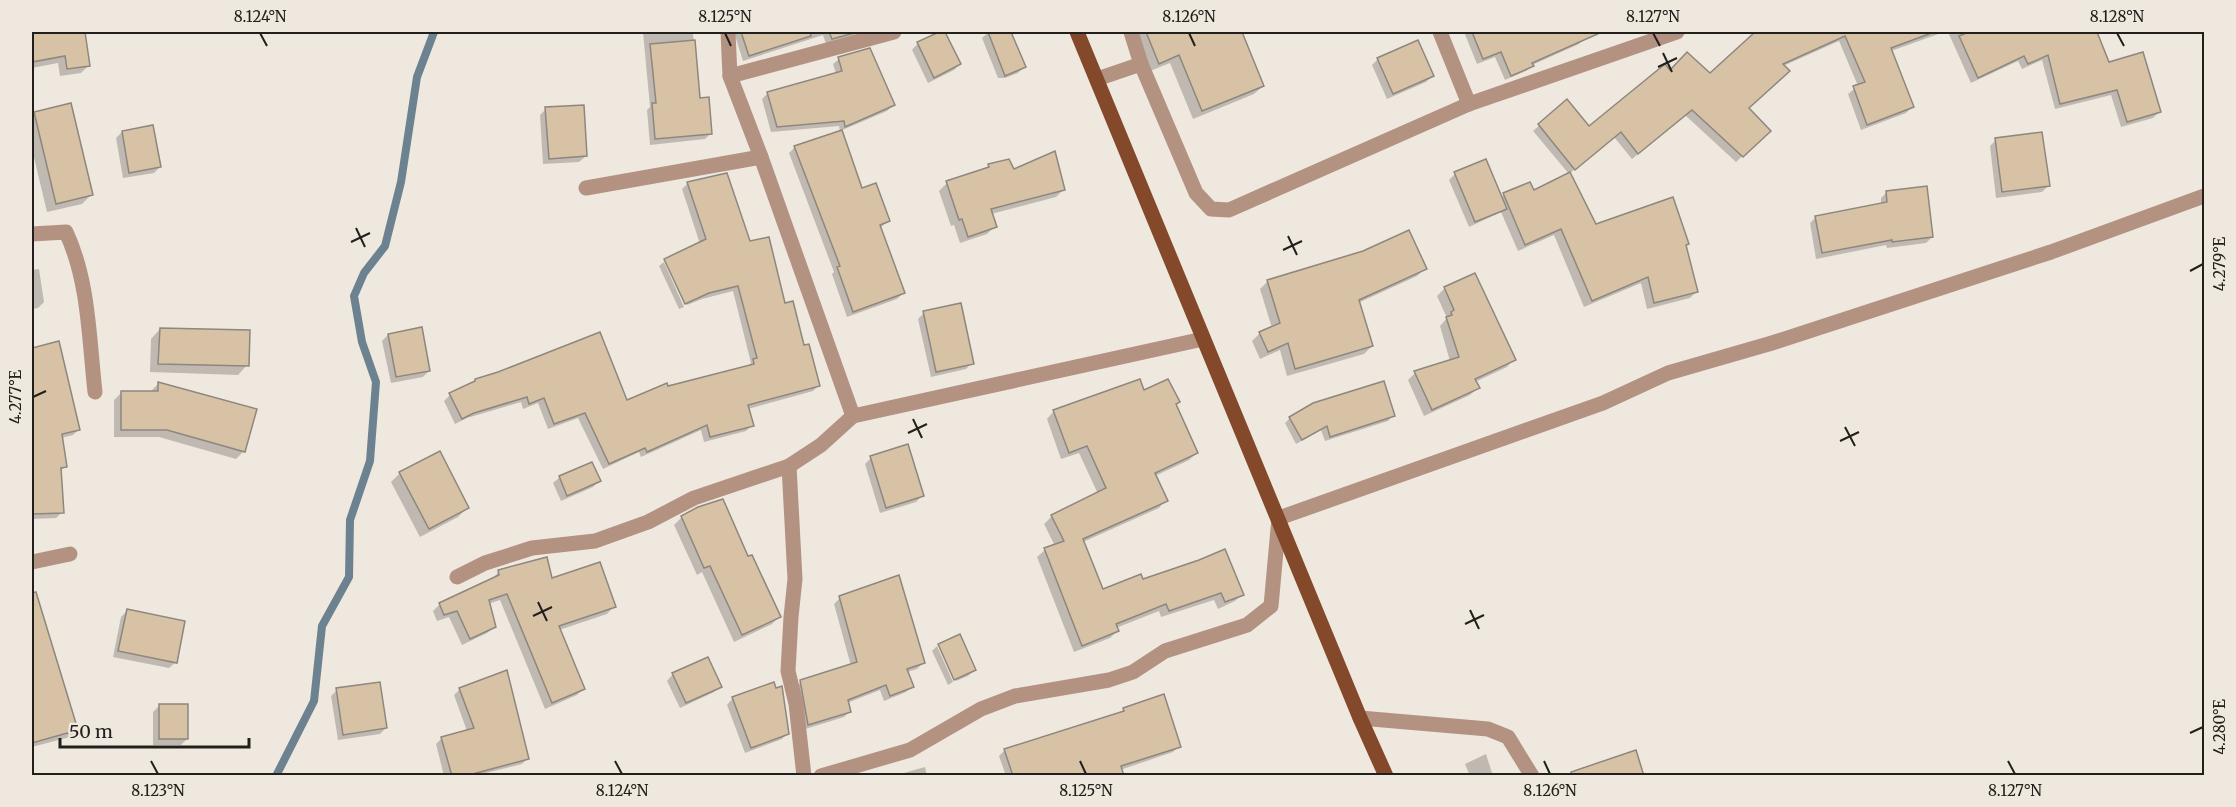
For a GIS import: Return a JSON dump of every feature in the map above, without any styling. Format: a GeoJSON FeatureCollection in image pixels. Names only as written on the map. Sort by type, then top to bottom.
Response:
{"type":"FeatureCollection","features":[{"type":"Feature","properties":{"kind":"main road"},"geometry":{"type":"LineString","coordinates":[[1077,32],[1386,776]]}},
{"type":"Feature","properties":{"kind":"street"},"geometry":{"type":"LineString","coordinates":[[728,32],[730,76],[853,416]]}},
{"type":"Feature","properties":{"kind":"street"},"geometry":{"type":"LineString","coordinates":[[730,76],[894,32]]}},
{"type":"Feature","properties":{"kind":"street"},"geometry":{"type":"LineString","coordinates":[[1131,32],[1141,64],[1196,193],[1211,209],[1228,210],[1469,104],[1677,32]]}},
{"type":"Feature","properties":{"kind":"street"},"geometry":{"type":"LineString","coordinates":[[1440,32],[1469,104]]}},
{"type":"Feature","properties":{"kind":"street"},"geometry":{"type":"LineString","coordinates":[[1097,79],[1141,64]]}},
{"type":"Feature","properties":{"kind":"street"},"geometry":{"type":"LineString","coordinates":[[586,188],[761,157]]}},
{"type":"Feature","properties":{"kind":"street"},"geometry":{"type":"LineString","coordinates":[[821,776],[910,750],[981,709],[1015,696],[1109,680],[1133,672],[1165,651],[1247,625],[1271,606],[1279,518],[1603,404],[1668,373],[1772,343],[2051,252],[2205,196]]}},
{"type":"Feature","properties":{"kind":"street"},"geometry":{"type":"LineString","coordinates":[[32,234],[66,232],[76,253],[86,303],[95,392]]}},
{"type":"Feature","properties":{"kind":"street"},"geometry":{"type":"LineString","coordinates":[[457,578],[485,563],[532,548],[595,541],[648,522],[694,498],[789,466],[821,445],[853,416],[1203,339]]}},
{"type":"Feature","properties":{"kind":"street"},"geometry":{"type":"LineString","coordinates":[[789,466],[795,579],[790,617],[788,671],[796,704],[804,776]]}},
{"type":"Feature","properties":{"kind":"street"},"geometry":{"type":"LineString","coordinates":[[32,562],[70,554]]}},
{"type":"Feature","properties":{"kind":"street"},"geometry":{"type":"LineString","coordinates":[[1360,718],[1488,729],[1508,737],[1532,776]]}},
{"type":"Feature","properties":{"kind":"building"},"geometry":{"type":"Polygon","coordinates":[[[32,32],[85,32],[90,66],[67,69],[65,56],[32,62],[32,32]]]}},
{"type":"Feature","properties":{"kind":"building"},"geometry":{"type":"Polygon","coordinates":[[[741,32],[810,32],[811,36],[749,56],[741,32]]]}},
{"type":"Feature","properties":{"kind":"building"},"geometry":{"type":"Polygon","coordinates":[[[829,32],[858,32],[832,39],[829,32]]]}},
{"type":"Feature","properties":{"kind":"building"},"geometry":{"type":"Polygon","coordinates":[[[939,32],[945,32],[961,64],[934,78],[917,42],[939,32]]]}},
{"type":"Feature","properties":{"kind":"building"},"geometry":{"type":"Polygon","coordinates":[[[988,32],[1011,32],[1026,67],[1005,76],[988,32]]]}},
{"type":"Feature","properties":{"kind":"building"},"geometry":{"type":"Polygon","coordinates":[[[1146,32],[1242,32],[1264,86],[1202,111],[1179,55],[1159,64],[1146,32]]]}},
{"type":"Feature","properties":{"kind":"building"},"geometry":{"type":"Polygon","coordinates":[[[1472,32],[1602,32],[1532,63],[1534,66],[1511,76],[1501,52],[1483,59],[1472,32]]]}},
{"type":"Feature","properties":{"kind":"building"},"geometry":{"type":"Polygon","coordinates":[[[1755,32],[1929,32],[1929,34],[1891,48],[1914,107],[1867,125],[1853,86],[1865,82],[1845,36],[1783,64],[1790,71],[1749,108],[1771,131],[1743,157],[1692,110],[1638,154],[1621,132],[1575,170],[1538,124],[1567,99],[1589,126],[1665,64],[1670,70],[1687,52],[1710,73],[1755,32]]]}},
{"type":"Feature","properties":{"kind":"building"},"geometry":{"type":"Polygon","coordinates":[[[1969,32],[2097,32],[2109,62],[2143,52],[2161,112],[2127,122],[2117,90],[2060,104],[2048,55],[2028,64],[2024,56],[1978,78],[1959,36],[1969,32]]]}},
{"type":"Feature","properties":{"kind":"building"},"geometry":{"type":"Polygon","coordinates":[[[695,40],[700,98],[709,97],[712,134],[655,139],[652,103],[656,103],[650,44],[695,40]]]}},
{"type":"Feature","properties":{"kind":"building"},"geometry":{"type":"Polygon","coordinates":[[[1418,40],[1434,76],[1393,94],[1377,58],[1418,40]]]}},
{"type":"Feature","properties":{"kind":"building"},"geometry":{"type":"Polygon","coordinates":[[[870,48],[895,105],[845,127],[844,121],[777,127],[767,92],[842,71],[838,57],[870,48]]]}},
{"type":"Feature","properties":{"kind":"building"},"geometry":{"type":"Polygon","coordinates":[[[71,103],[93,195],[56,204],[34,112],[71,103]]]}},
{"type":"Feature","properties":{"kind":"building"},"geometry":{"type":"Polygon","coordinates":[[[584,105],[587,156],[549,159],[545,107],[584,105]]]}},
{"type":"Feature","properties":{"kind":"building"},"geometry":{"type":"Polygon","coordinates":[[[153,125],[161,167],[129,173],[122,131],[153,125]]]}},
{"type":"Feature","properties":{"kind":"building"},"geometry":{"type":"Polygon","coordinates":[[[842,130],[862,188],[876,183],[890,221],[880,225],[905,293],[853,312],[837,267],[840,266],[794,146],[842,130]]]}},
{"type":"Feature","properties":{"kind":"building"},"geometry":{"type":"Polygon","coordinates":[[[2042,132],[2050,186],[2002,192],[1995,138],[2042,132]]]}},
{"type":"Feature","properties":{"kind":"building"},"geometry":{"type":"Polygon","coordinates":[[[1055,151],[1065,190],[991,209],[997,227],[968,237],[962,219],[959,220],[946,181],[989,167],[988,164],[1009,159],[1014,169],[1055,151]]]}},
{"type":"Feature","properties":{"kind":"building"},"geometry":{"type":"Polygon","coordinates":[[[1486,159],[1507,209],[1475,222],[1454,172],[1486,159]]]}},
{"type":"Feature","properties":{"kind":"building"},"geometry":{"type":"Polygon","coordinates":[[[1570,172],[1596,224],[1673,197],[1689,244],[1686,245],[1698,292],[1654,303],[1648,277],[1592,301],[1561,229],[1525,245],[1503,193],[1530,182],[1534,190],[1570,172]]]}},
{"type":"Feature","properties":{"kind":"building"},"geometry":{"type":"Polygon","coordinates":[[[727,173],[750,241],[769,237],[785,303],[793,301],[804,345],[809,344],[820,386],[748,405],[754,426],[710,437],[707,425],[647,452],[645,448],[609,464],[585,413],[554,424],[544,398],[529,404],[527,397],[474,413],[462,419],[449,393],[475,379],[600,332],[627,400],[667,383],[668,386],[754,364],[753,359],[757,358],[738,286],[709,293],[685,304],[664,259],[706,239],[687,182],[727,173]]]}},
{"type":"Feature","properties":{"kind":"building"},"geometry":{"type":"Polygon","coordinates":[[[1927,186],[1933,237],[1892,242],[1892,240],[1822,253],[1815,216],[1887,202],[1886,191],[1927,186]]]}},
{"type":"Feature","properties":{"kind":"building"},"geometry":{"type":"Polygon","coordinates":[[[1409,230],[1427,269],[1359,300],[1373,346],[1295,369],[1288,343],[1268,352],[1259,332],[1280,323],[1267,280],[1363,251],[1409,230]]]}},
{"type":"Feature","properties":{"kind":"building"},"geometry":{"type":"Polygon","coordinates":[[[1475,273],[1516,360],[1475,379],[1480,388],[1432,410],[1414,371],[1459,357],[1446,317],[1452,315],[1451,312],[1454,310],[1444,287],[1475,273]]]}},
{"type":"Feature","properties":{"kind":"building"},"geometry":{"type":"Polygon","coordinates":[[[961,303],[974,364],[936,372],[923,311],[961,303]]]}},
{"type":"Feature","properties":{"kind":"building"},"geometry":{"type":"Polygon","coordinates":[[[422,327],[430,371],[396,377],[388,334],[422,327]]]}},
{"type":"Feature","properties":{"kind":"building"},"geometry":{"type":"Polygon","coordinates":[[[160,328],[250,330],[249,366],[158,364],[160,328]]]}},
{"type":"Feature","properties":{"kind":"building"},"geometry":{"type":"Polygon","coordinates":[[[59,341],[80,430],[62,434],[67,467],[61,468],[64,513],[32,514],[32,348],[59,341]]]}},
{"type":"Feature","properties":{"kind":"building"},"geometry":{"type":"Polygon","coordinates":[[[1140,379],[1144,390],[1168,379],[1180,402],[1176,404],[1198,453],[1155,473],[1168,501],[1083,539],[1103,589],[1141,574],[1143,579],[1225,549],[1244,595],[1225,602],[1221,593],[1169,611],[1166,604],[1116,624],[1119,631],[1082,646],[1044,548],[1064,541],[1051,515],[1106,488],[1087,446],[1069,453],[1053,410],[1140,379]]]}},
{"type":"Feature","properties":{"kind":"building"},"geometry":{"type":"Polygon","coordinates":[[[1384,381],[1395,416],[1330,437],[1327,426],[1302,440],[1289,417],[1313,403],[1384,381]]]}},
{"type":"Feature","properties":{"kind":"building"},"geometry":{"type":"Polygon","coordinates":[[[158,382],[257,409],[245,452],[167,430],[121,430],[121,391],[158,391],[158,382]]]}},
{"type":"Feature","properties":{"kind":"building"},"geometry":{"type":"Polygon","coordinates":[[[908,444],[924,496],[886,508],[870,456],[908,444]]]}},
{"type":"Feature","properties":{"kind":"building"},"geometry":{"type":"Polygon","coordinates":[[[440,451],[469,508],[429,529],[399,472],[440,451]]]}},
{"type":"Feature","properties":{"kind":"building"},"geometry":{"type":"Polygon","coordinates":[[[592,462],[601,481],[567,496],[559,476],[592,462]]]}},
{"type":"Feature","properties":{"kind":"building"},"geometry":{"type":"Polygon","coordinates":[[[723,499],[748,556],[752,555],[781,617],[742,635],[710,566],[704,568],[681,516],[698,507],[723,499]]]}},
{"type":"Feature","properties":{"kind":"building"},"geometry":{"type":"Polygon","coordinates":[[[547,557],[552,578],[600,562],[616,607],[559,626],[585,689],[552,703],[507,594],[489,600],[496,627],[470,639],[457,611],[444,615],[439,603],[499,575],[498,570],[547,557]]]}},
{"type":"Feature","properties":{"kind":"building"},"geometry":{"type":"Polygon","coordinates":[[[899,575],[925,663],[907,669],[914,687],[890,696],[886,685],[848,700],[851,712],[808,725],[800,680],[857,662],[839,596],[899,575]]]}},
{"type":"Feature","properties":{"kind":"building"},"geometry":{"type":"Polygon","coordinates":[[[36,592],[78,730],[32,743],[32,593],[36,592]]]}},
{"type":"Feature","properties":{"kind":"building"},"geometry":{"type":"Polygon","coordinates":[[[127,609],[185,621],[177,663],[118,651],[127,609]]]}},
{"type":"Feature","properties":{"kind":"building"},"geometry":{"type":"Polygon","coordinates":[[[960,634],[976,670],[954,680],[938,644],[960,634]]]}},
{"type":"Feature","properties":{"kind":"building"},"geometry":{"type":"Polygon","coordinates":[[[708,657],[722,687],[686,703],[672,673],[708,657]]]}},
{"type":"Feature","properties":{"kind":"building"},"geometry":{"type":"Polygon","coordinates":[[[507,670],[529,759],[465,776],[452,776],[441,737],[474,728],[459,688],[507,670]]]}},
{"type":"Feature","properties":{"kind":"building"},"geometry":{"type":"Polygon","coordinates":[[[380,682],[387,728],[343,735],[336,688],[380,682]]]}},
{"type":"Feature","properties":{"kind":"building"},"geometry":{"type":"Polygon","coordinates":[[[774,682],[776,688],[782,686],[789,734],[751,748],[732,697],[774,682]]]}},
{"type":"Feature","properties":{"kind":"building"},"geometry":{"type":"Polygon","coordinates":[[[1164,694],[1181,747],[1121,766],[1124,776],[1013,776],[1004,749],[1124,711],[1123,708],[1164,694]]]}},
{"type":"Feature","properties":{"kind":"building"},"geometry":{"type":"Polygon","coordinates":[[[159,704],[188,704],[188,739],[159,739],[159,704]]]}},
{"type":"Feature","properties":{"kind":"building"},"geometry":{"type":"Polygon","coordinates":[[[1636,750],[1644,776],[1571,776],[1571,772],[1636,750]]]}},
{"type":"Feature","properties":{"kind":"waterway"},"geometry":{"type":"LineString","coordinates":[[276,776],[314,701],[322,626],[349,577],[350,520],[370,461],[376,382],[362,342],[354,296],[364,273],[385,246],[401,182],[417,77],[434,32]]}}]}
